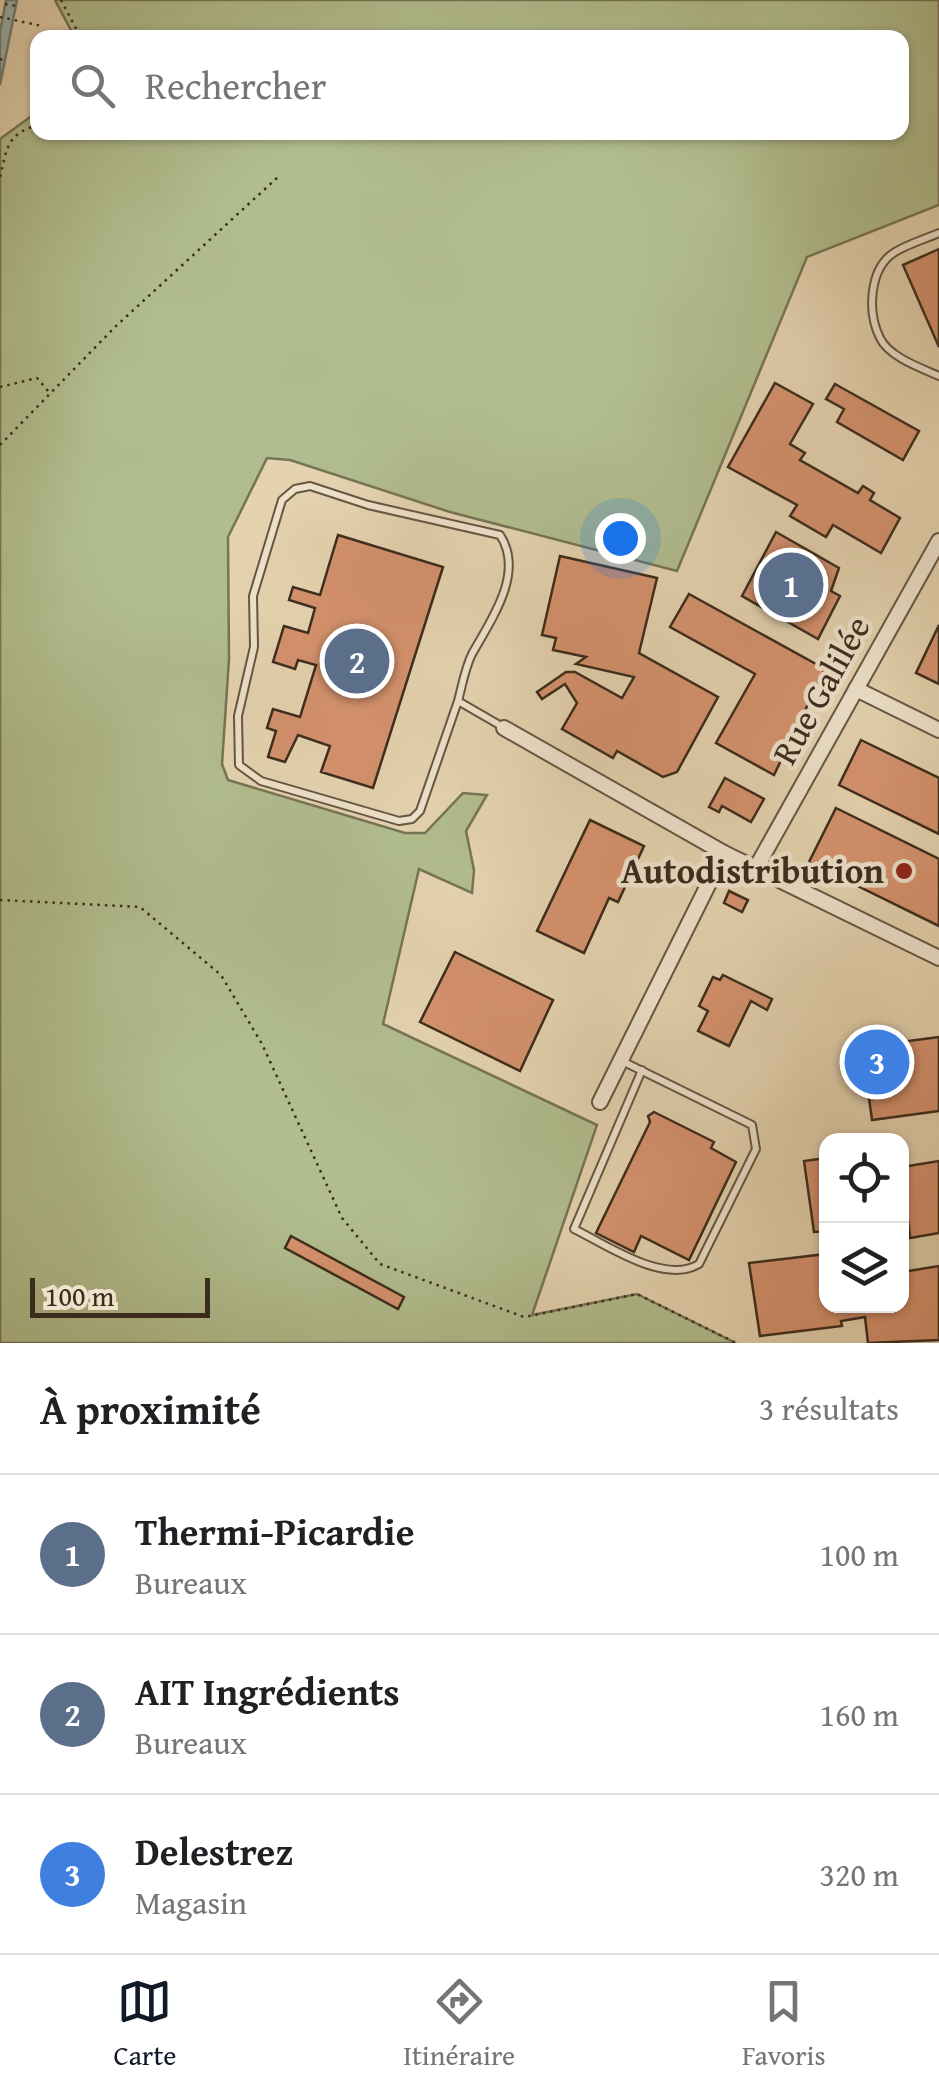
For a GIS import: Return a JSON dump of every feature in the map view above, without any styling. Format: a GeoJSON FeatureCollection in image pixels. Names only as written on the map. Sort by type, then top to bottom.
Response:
{"type":"FeatureCollection","features":[{"type":"Feature","properties":{"kind":"street","name":"Rue Galilée"},"geometry":{"type":"LineString","coordinates":[[756,868],[939,541]]}},
{"type":"Feature","properties":{"kind":"street"},"geometry":{"type":"LineString","coordinates":[[856,690],[939,730]]}},
{"type":"Feature","properties":{"kind":"street"},"geometry":{"type":"LineString","coordinates":[[504,728],[724,853],[939,958]]}},
{"type":"Feature","properties":{"kind":"street"},"geometry":{"type":"LineString","coordinates":[[600,1102],[724,853]]}},
{"type":"Feature","properties":{"kind":"lane"},"geometry":{"type":"LineString","coordinates":[[939,233],[894,252],[882,264],[871,289],[880,340],[902,358],[939,376]]}},
{"type":"Feature","properties":{"kind":"lane"},"geometry":{"type":"LineString","coordinates":[[310,486],[368,505],[500,535],[508,548],[510,566],[492,625],[470,658],[458,701],[420,811],[412,819],[399,821],[262,781],[239,766],[238,716],[254,647],[254,596],[282,500],[295,488],[310,486]]}},
{"type":"Feature","properties":{"kind":"lane"},"geometry":{"type":"LineString","coordinates":[[458,701],[504,728]]}},
{"type":"Feature","properties":{"kind":"lane"},"geometry":{"type":"LineString","coordinates":[[620,1060],[642,1070],[752,1125],[757,1136],[756,1149],[698,1264],[687,1271],[650,1265],[574,1229],[642,1070]]}},
{"type":"Feature","properties":{"kind":"path"},"geometry":{"type":"LineString","coordinates":[[61,0],[77,30]]}},
{"type":"Feature","properties":{"kind":"path"},"geometry":{"type":"LineString","coordinates":[[5,4],[16,6]]}},
{"type":"Feature","properties":{"kind":"path"},"geometry":{"type":"LineString","coordinates":[[0,17],[42,26]]}},
{"type":"Feature","properties":{"kind":"path"},"geometry":{"type":"LineString","coordinates":[[31,30],[32,24]]}},
{"type":"Feature","properties":{"kind":"path"},"geometry":{"type":"LineString","coordinates":[[0,177],[4,148],[18,130],[30,127]]}},
{"type":"Feature","properties":{"kind":"path"},"geometry":{"type":"LineString","coordinates":[[0,445],[278,177]]}},
{"type":"Feature","properties":{"kind":"path"},"geometry":{"type":"LineString","coordinates":[[0,386],[38,378],[50,393]]}},
{"type":"Feature","properties":{"kind":"path"},"geometry":{"type":"LineString","coordinates":[[0,900],[140,906],[222,974],[262,1044],[342,1218],[380,1264],[524,1317],[637,1294],[736,1343]]}},
{"type":"Feature","properties":{"kind":"green space"},"geometry":{"type":"Polygon","coordinates":[[[55,0],[939,0],[939,205],[807,257],[677,571],[450,512],[290,460],[267,458],[228,537],[229,659],[222,764],[228,780],[405,833],[425,833],[463,793],[487,795],[466,831],[474,870],[472,893],[419,869],[383,1024],[597,1125],[532,1315],[637,1294],[736,1343],[0,1343],[0,139],[30,117],[30,140],[909,140],[909,30],[71,30],[55,0]]]}},
{"type":"Feature","properties":{"kind":"water"},"geometry":{"type":"Polygon","coordinates":[[[6,0],[17,0],[0,85],[0,32],[6,0]]]}},
{"type":"Feature","properties":{"kind":"building"},"geometry":{"type":"Polygon","coordinates":[[[939,249],[939,347],[903,265],[939,249]]]}},
{"type":"Feature","properties":{"kind":"building"},"geometry":{"type":"Polygon","coordinates":[[[775,383],[813,404],[790,444],[805,453],[800,460],[858,493],[863,486],[874,493],[870,500],[900,518],[881,553],[833,525],[826,537],[790,516],[797,505],[728,467],[775,383]]]}},
{"type":"Feature","properties":{"kind":"building"},"geometry":{"type":"Polygon","coordinates":[[[835,384],[919,431],[903,460],[837,422],[844,409],[826,399],[835,384]]]}},
{"type":"Feature","properties":{"kind":"building"},"geometry":{"type":"Polygon","coordinates":[[[776,532],[839,568],[831,591],[840,596],[818,639],[742,596],[776,532]]]}},
{"type":"Feature","properties":{"kind":"building"},"geometry":{"type":"Polygon","coordinates":[[[338,535],[443,567],[373,788],[321,772],[330,746],[298,735],[285,762],[268,757],[276,731],[267,728],[273,709],[300,717],[316,665],[298,660],[295,669],[273,662],[284,626],[308,633],[315,608],[289,600],[293,587],[320,595],[338,535]]]}},
{"type":"Feature","properties":{"kind":"building"},"geometry":{"type":"Polygon","coordinates":[[[560,556],[657,578],[639,653],[718,697],[677,772],[663,777],[617,751],[613,758],[562,729],[577,703],[565,684],[542,699],[537,692],[566,672],[575,672],[622,698],[634,677],[576,664],[586,657],[553,650],[556,638],[542,635],[560,556]]]}},
{"type":"Feature","properties":{"kind":"building"},"geometry":{"type":"Polygon","coordinates":[[[689,594],[825,669],[774,775],[716,743],[755,674],[670,627],[689,594]]]}},
{"type":"Feature","properties":{"kind":"building"},"geometry":{"type":"Polygon","coordinates":[[[939,625],[939,684],[916,673],[939,625]]]}},
{"type":"Feature","properties":{"kind":"building"},"geometry":{"type":"Polygon","coordinates":[[[861,740],[939,778],[939,834],[839,785],[861,740]]]}},
{"type":"Feature","properties":{"kind":"building"},"geometry":{"type":"Polygon","coordinates":[[[725,778],[764,799],[751,822],[722,806],[719,812],[709,807],[725,778]]]}},
{"type":"Feature","properties":{"kind":"building"},"geometry":{"type":"Polygon","coordinates":[[[836,808],[939,859],[939,926],[809,862],[836,808]]]}},
{"type":"Feature","properties":{"kind":"building"},"geometry":{"type":"Polygon","coordinates":[[[590,820],[644,846],[618,902],[609,898],[584,953],[537,931],[590,820]]]}},
{"type":"Feature","properties":{"kind":"building"},"geometry":{"type":"Polygon","coordinates":[[[729,891],[748,900],[742,912],[724,903],[729,891]]]}},
{"type":"Feature","properties":{"kind":"building"},"geometry":{"type":"Polygon","coordinates":[[[455,952],[553,1000],[520,1071],[420,1022],[455,952]]]}},
{"type":"Feature","properties":{"kind":"building"},"geometry":{"type":"Polygon","coordinates":[[[723,975],[772,999],[767,1010],[751,1001],[729,1046],[698,1031],[708,1011],[699,1006],[713,977],[720,980],[723,975]]]}},
{"type":"Feature","properties":{"kind":"building"},"geometry":{"type":"Polygon","coordinates":[[[939,1037],[939,1111],[872,1120],[862,1047],[939,1037]]]}},
{"type":"Feature","properties":{"kind":"building"},"geometry":{"type":"Polygon","coordinates":[[[654,1112],[714,1142],[711,1148],[736,1162],[689,1260],[641,1236],[634,1252],[596,1233],[650,1122],[648,1116],[654,1112]]]}},
{"type":"Feature","properties":{"kind":"building"},"geometry":{"type":"Polygon","coordinates":[[[819,1159],[819,1232],[814,1232],[804,1161],[819,1159]]]}},
{"type":"Feature","properties":{"kind":"building"},"geometry":{"type":"Polygon","coordinates":[[[939,1161],[939,1233],[910,1238],[909,1166],[939,1161]]]}},
{"type":"Feature","properties":{"kind":"building"},"geometry":{"type":"Polygon","coordinates":[[[291,1236],[404,1297],[398,1309],[285,1248],[291,1236]]]}},
{"type":"Feature","properties":{"kind":"building"},"geometry":{"type":"Polygon","coordinates":[[[819,1255],[819,1313],[909,1313],[909,1271],[939,1266],[939,1340],[868,1343],[865,1317],[841,1321],[842,1326],[760,1336],[749,1263],[819,1255]]]}},
{"type":"Feature","properties":{"kind":"place","name":"Thermi-Picardie"},"geometry":{"type":"Point","coordinates":[791,585]}},
{"type":"Feature","properties":{"kind":"place","name":"AIT Ingrédients"},"geometry":{"type":"Point","coordinates":[357,661]}},
{"type":"Feature","properties":{"kind":"place","name":"Autodistribution"},"geometry":{"type":"Point","coordinates":[904,871]}},
{"type":"Feature","properties":{"kind":"place","name":"Delestrez"},"geometry":{"type":"Point","coordinates":[877,1062]}}]}
